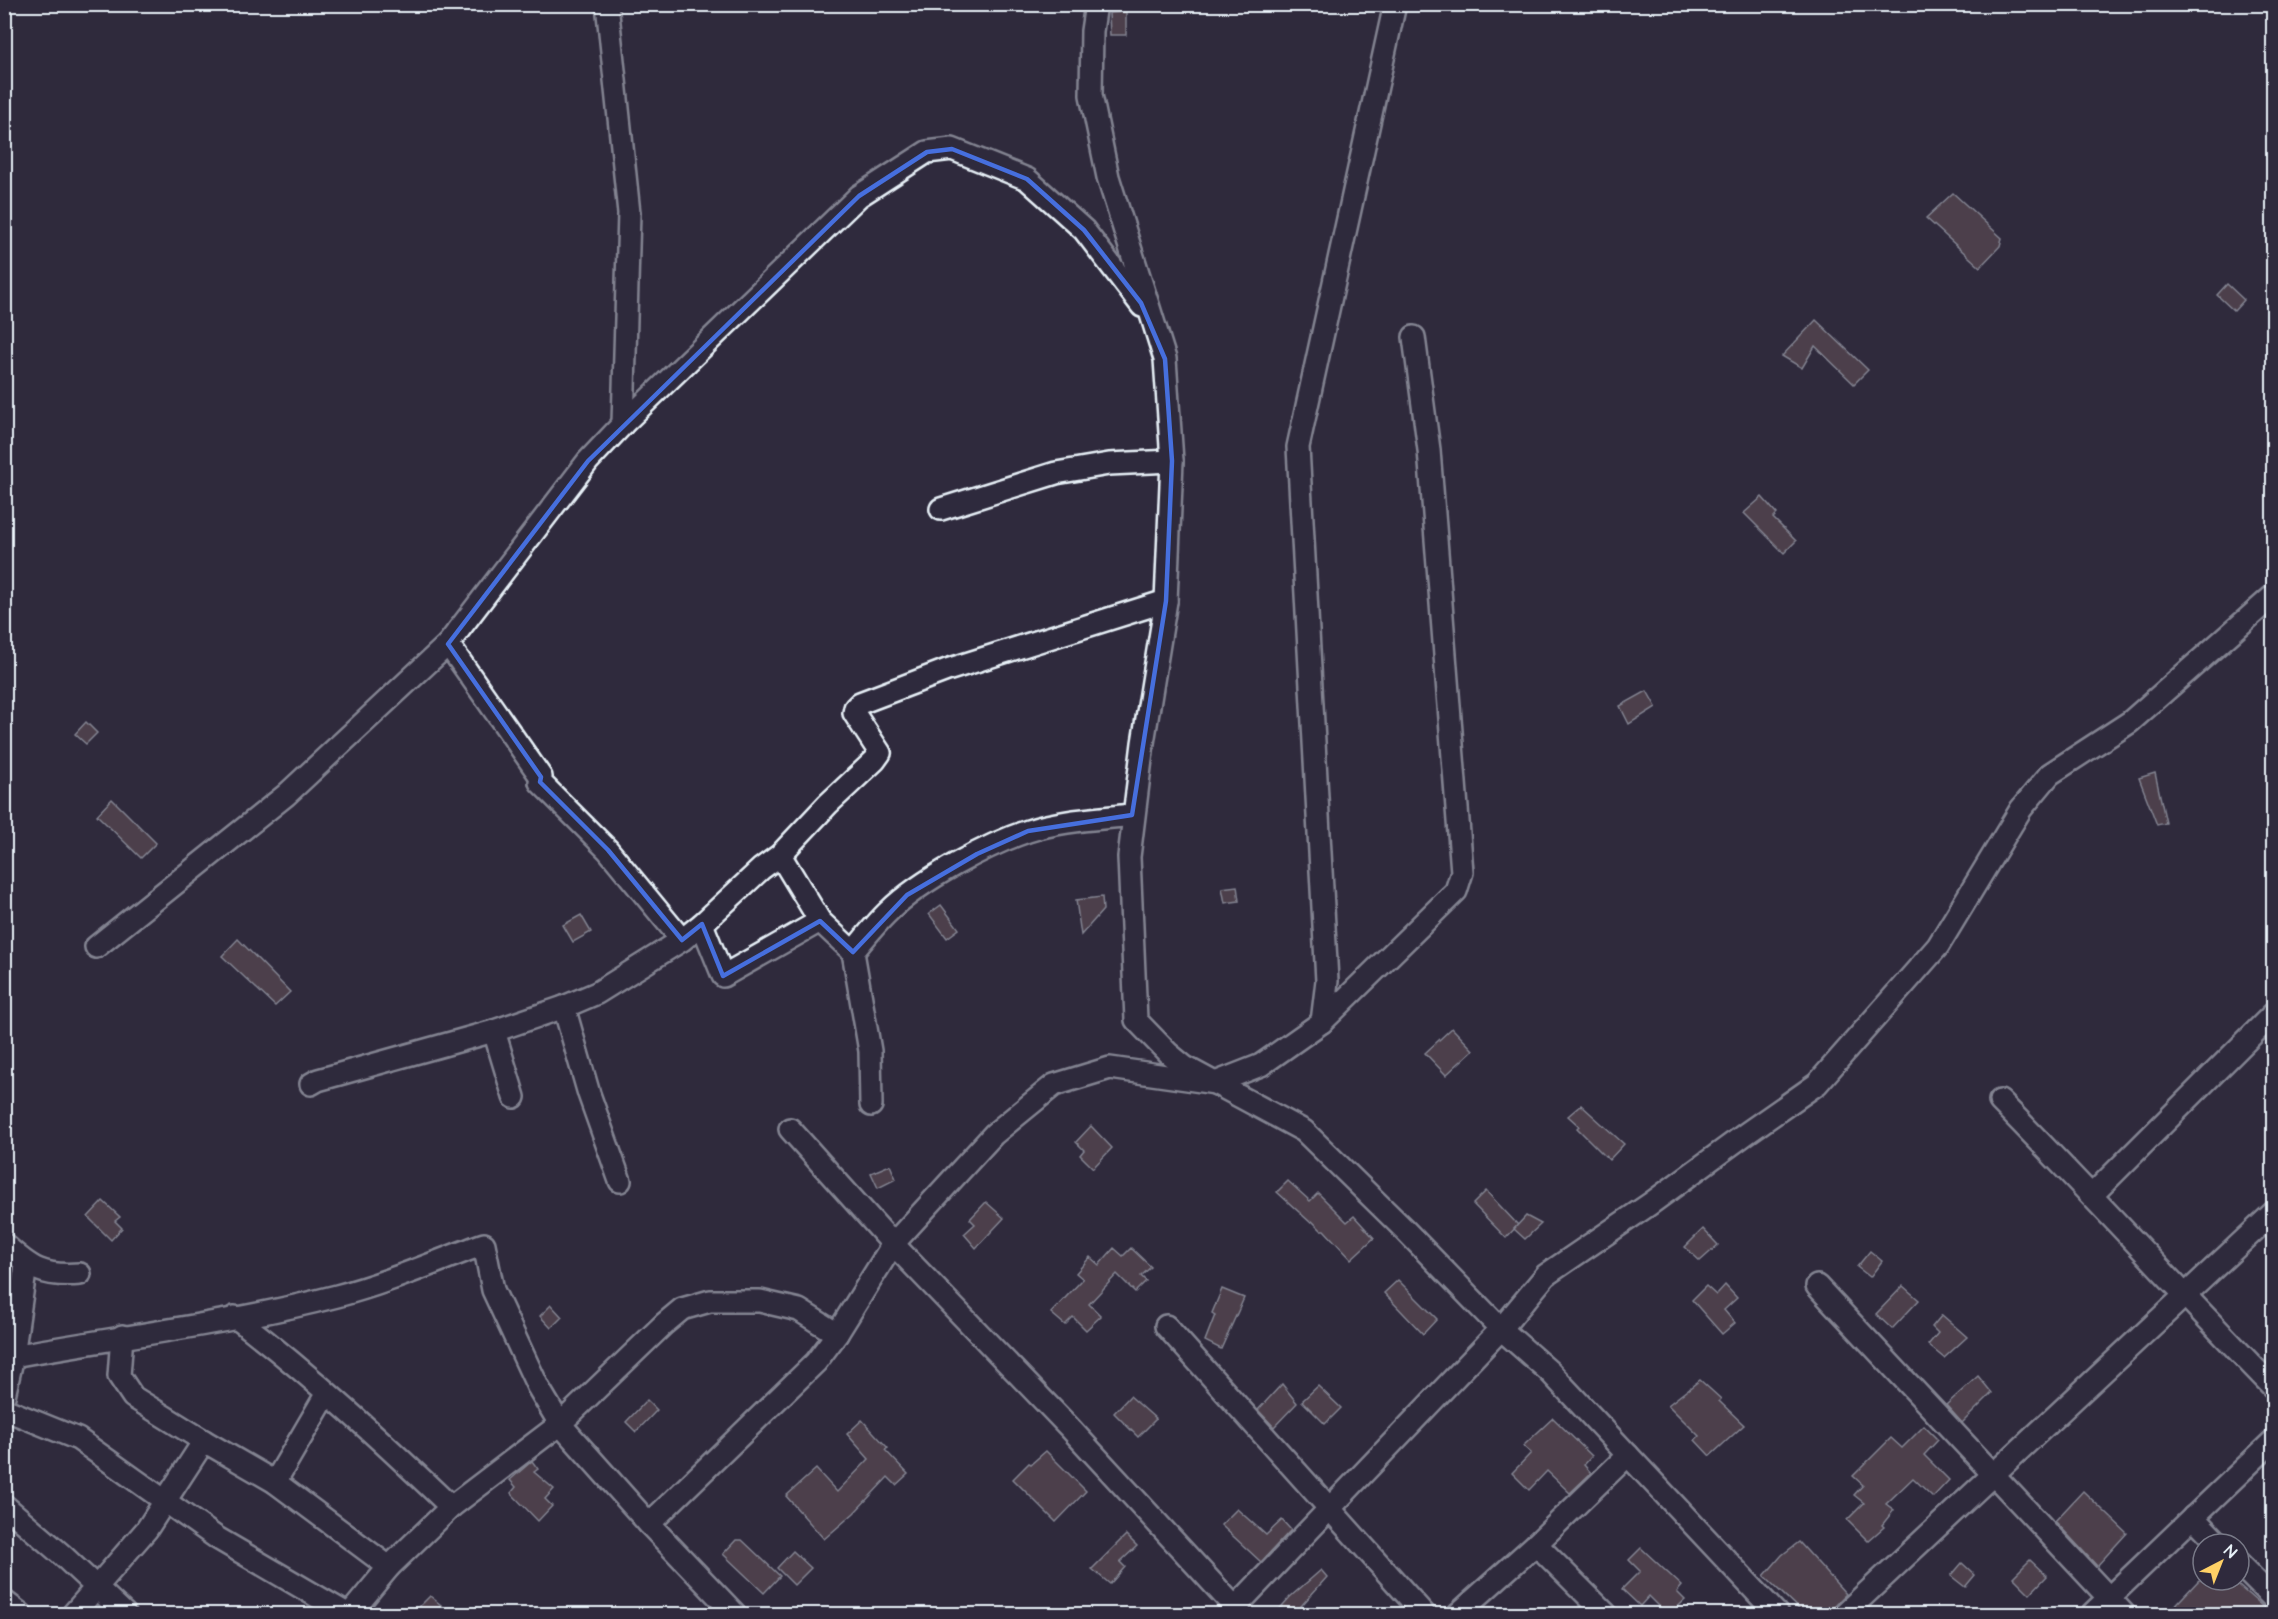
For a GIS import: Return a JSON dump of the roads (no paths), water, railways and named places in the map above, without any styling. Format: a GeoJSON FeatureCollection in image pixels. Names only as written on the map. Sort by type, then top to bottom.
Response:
{"type":"FeatureCollection","features":[{"type":"Feature","properties":{"kind":"street"},"geometry":{"type":"LineString","coordinates":[[607,4],[629,213],[623,424]]}},
{"type":"Feature","properties":{"kind":"street"},"geometry":{"type":"LineString","coordinates":[[1096,4],[1092,31],[1091,95],[1108,177],[1165,359],[1172,461],[1166,601],[1132,815],[1129,857],[1136,1020],[1167,1053],[1185,1067],[1304,1131],[1501,1329],[1550,1372],[1777,1614]]}},
{"type":"Feature","properties":{"kind":"street"},"geometry":{"type":"LineString","coordinates":[[1322,1023],[1327,981],[1298,447],[1395,4]]}},
{"type":"Feature","properties":{"kind":"street"},"geometry":{"type":"LineString","coordinates":[[96,947],[286,795],[448,644],[588,461],[623,424],[860,196],[927,152],[952,149],[1027,179],[1084,230],[1141,303],[1165,359]]}},
{"type":"Feature","properties":{"kind":"street"},"geometry":{"type":"LineString","coordinates":[[649,1524],[816,1362],[837,1334],[893,1244],[994,1134],[1054,1085],[1110,1068],[1215,1083],[1261,1065],[1322,1023],[1456,891],[1462,872],[1429,450],[1414,337]]}},
{"type":"Feature","properties":{"kind":"street"},"geometry":{"type":"LineString","coordinates":[[941,509],[1056,473],[1109,464],[1172,461]]}},
{"type":"Feature","properties":{"kind":"street"},"geometry":{"type":"LineString","coordinates":[[790,1129],[893,1244],[1069,1427],[1235,1612],[1329,1509],[1501,1329],[1546,1275],[1650,1204],[1817,1084],[1938,946],[2021,809],[2050,774],[2130,722],[2274,595]]}},
{"type":"Feature","properties":{"kind":"street"},"geometry":{"type":"LineString","coordinates":[[311,1084],[349,1071],[494,1031],[564,1007],[597,993],[682,940],[761,869],[780,855],[828,804],[875,760],[880,753],[854,713],[860,703],[947,670],[1166,601]]}},
{"type":"Feature","properties":{"kind":"street"},"geometry":{"type":"LineString","coordinates":[[448,644],[541,777],[540,782],[608,849],[682,940]]}},
{"type":"Feature","properties":{"kind":"street"},"geometry":{"type":"LineString","coordinates":[[853,952],[888,911],[908,895],[978,854],[1028,831],[1072,821],[1132,815]]}},
{"type":"Feature","properties":{"kind":"street"},"geometry":{"type":"LineString","coordinates":[[780,855],[820,921],[853,952],[870,1051],[872,1105]]}},
{"type":"Feature","properties":{"kind":"street"},"geometry":{"type":"LineString","coordinates":[[702,924],[723,976],[820,921]]}},
{"type":"Feature","properties":{"kind":"street"},"geometry":{"type":"LineString","coordinates":[[564,1007],[589,1094],[620,1181]]}},
{"type":"Feature","properties":{"kind":"street"},"geometry":{"type":"LineString","coordinates":[[2092,1195],[2274,1013]]}},
{"type":"Feature","properties":{"kind":"street"},"geometry":{"type":"LineString","coordinates":[[494,1031],[514,1097]]}},
{"type":"Feature","properties":{"kind":"street"},"geometry":{"type":"LineString","coordinates":[[2000,1101],[2092,1195],[2183,1296],[2274,1388]]}},
{"type":"Feature","properties":{"kind":"street"},"geometry":{"type":"LineString","coordinates":[[1844,1614],[2274,1212]]}},
{"type":"Feature","properties":{"kind":"street"},"geometry":{"type":"LineString","coordinates":[[4,1244],[26,1265],[52,1274],[80,1274]]}},
{"type":"Feature","properties":{"kind":"street"},"geometry":{"type":"LineString","coordinates":[[13,1356],[235,1317],[337,1296],[484,1244],[493,1290],[538,1387],[560,1424],[649,1524],[735,1614]]}},
{"type":"Feature","properties":{"kind":"street"},"geometry":{"type":"LineString","coordinates":[[4,1396],[13,1356],[26,1265]]}},
{"type":"Feature","properties":{"kind":"street"},"geometry":{"type":"LineString","coordinates":[[1817,1286],[2124,1614]]}},
{"type":"Feature","properties":{"kind":"street"},"geometry":{"type":"LineString","coordinates":[[4,1409],[78,1439],[217,1538],[349,1614],[389,1567],[451,1507],[560,1424],[682,1309],[710,1301],[760,1300],[799,1310],[837,1334]]}},
{"type":"Feature","properties":{"kind":"street"},"geometry":{"type":"LineString","coordinates":[[235,1317],[327,1393],[451,1507]]}},
{"type":"Feature","properties":{"kind":"street"},"geometry":{"type":"LineString","coordinates":[[1166,1326],[1424,1614]]}},
{"type":"Feature","properties":{"kind":"street"},"geometry":{"type":"LineString","coordinates":[[122,1336],[119,1376],[133,1397],[275,1482],[389,1567]]}},
{"type":"Feature","properties":{"kind":"street"},"geometry":{"type":"LineString","coordinates":[[275,1482],[327,1393]]}},
{"type":"Feature","properties":{"kind":"street"},"geometry":{"type":"LineString","coordinates":[[2092,1614],[2274,1440]]}},
{"type":"Feature","properties":{"kind":"street"},"geometry":{"type":"LineString","coordinates":[[72,1614],[147,1528],[204,1441]]}},
{"type":"Feature","properties":{"kind":"street"},"geometry":{"type":"LineString","coordinates":[[1458,1614],[1536,1544],[1628,1455]]}},
{"type":"Feature","properties":{"kind":"street"},"geometry":{"type":"LineString","coordinates":[[4,1505],[125,1614]]}},
{"type":"Feature","properties":{"kind":"street"},"geometry":{"type":"LineString","coordinates":[[2193,1517],[2207,1532]]}},
{"type":"Feature","properties":{"kind":"street"},"geometry":{"type":"LineString","coordinates":[[1536,1544],[1606,1614]]}},
{"type":"Feature","properties":{"kind":"street"},"geometry":{"type":"LineString","coordinates":[[2251,1576],[2274,1599]]}},
{"type":"Feature","properties":{"kind":"street"},"geometry":{"type":"LineString","coordinates":[[4,1601],[21,1614]]}}]}
